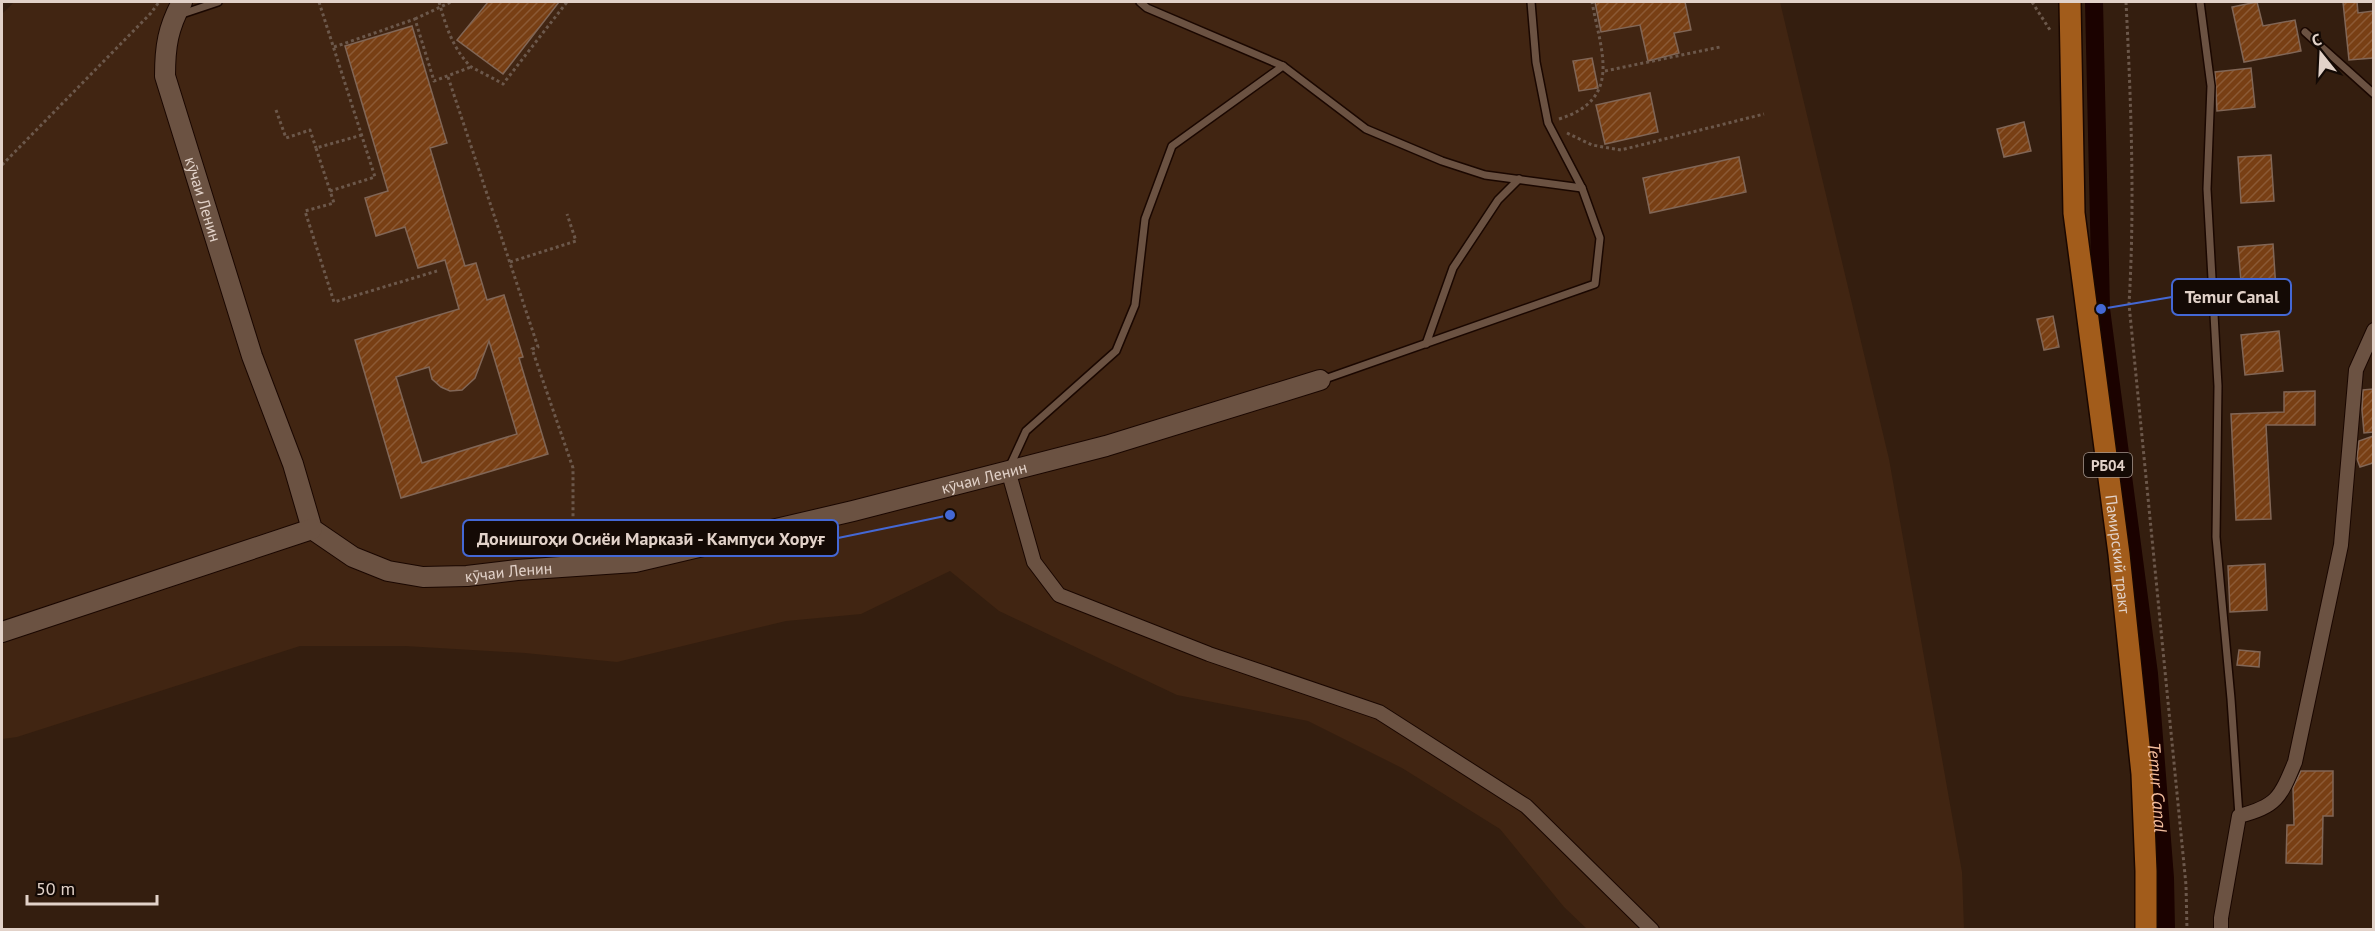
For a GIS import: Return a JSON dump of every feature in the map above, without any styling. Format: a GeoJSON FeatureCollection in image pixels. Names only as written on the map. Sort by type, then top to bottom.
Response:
{"type":"FeatureCollection","features":[{"type":"Feature","properties":{"kind":"main road","name":"Памирский тракт"},"geometry":{"type":"LineString","coordinates":[[2070,2],[2074,213],[2119,554],[2142,774],[2146,930]]}},
{"type":"Feature","properties":{"kind":"street","name":"кӯчаи Ленин"},"geometry":{"type":"LineString","coordinates":[[178,9],[165,45],[165,76],[252,356],[294,464],[312,529],[353,557],[388,571],[423,577],[467,576],[635,562],[853,512],[1106,446],[1320,380]]}},
{"type":"Feature","properties":{"kind":"street"},"geometry":{"type":"LineString","coordinates":[[2221,930],[2221,918],[2239,816],[2274,803],[2286,784],[2295,762],[2341,545],[2356,370],[2373,330]]}},
{"type":"Feature","properties":{"kind":"street"},"geometry":{"type":"LineString","coordinates":[[1008,470],[1034,562],[1059,595],[1209,654],[1379,712],[1526,806],[1652,930]]}},
{"type":"Feature","properties":{"kind":"street"},"geometry":{"type":"LineString","coordinates":[[2,632],[312,529]]}},
{"type":"Feature","properties":{"kind":"lane"},"geometry":{"type":"LineString","coordinates":[[178,9],[218,2]]}},
{"type":"Feature","properties":{"kind":"lane"},"geometry":{"type":"LineString","coordinates":[[1140,2],[1147,8],[1283,66],[1366,129],[1442,161],[1485,175],[1582,188]]}},
{"type":"Feature","properties":{"kind":"lane"},"geometry":{"type":"LineString","coordinates":[[1320,380],[1595,284],[1599,238],[1582,188],[1548,123],[1536,62],[1531,2]]}},
{"type":"Feature","properties":{"kind":"lane"},"geometry":{"type":"LineString","coordinates":[[2200,2],[2211,86],[2207,189],[2218,386],[2216,537],[2239,816]]}},
{"type":"Feature","properties":{"kind":"lane"},"geometry":{"type":"LineString","coordinates":[[2305,32],[2373,94]]}},
{"type":"Feature","properties":{"kind":"lane"},"geometry":{"type":"LineString","coordinates":[[1008,470],[1026,431],[1116,351],[1135,305],[1145,219],[1172,146],[1283,66]]}},
{"type":"Feature","properties":{"kind":"lane"},"geometry":{"type":"LineString","coordinates":[[1426,344],[1453,268],[1498,200],[1519,178]]}},
{"type":"Feature","properties":{"kind":"path"},"geometry":{"type":"LineString","coordinates":[[2,165],[151,13],[159,2]]}},
{"type":"Feature","properties":{"kind":"path"},"geometry":{"type":"LineString","coordinates":[[319,2],[375,177],[330,190]]}},
{"type":"Feature","properties":{"kind":"path"},"geometry":{"type":"LineString","coordinates":[[439,2],[452,43],[471,68],[486,73],[503,84],[567,2]]}},
{"type":"Feature","properties":{"kind":"path"},"geometry":{"type":"LineString","coordinates":[[333,47],[415,19],[450,2]]}},
{"type":"Feature","properties":{"kind":"path"},"geometry":{"type":"LineString","coordinates":[[1548,123],[1577,114],[1597,96],[1605,70],[1592,2]]}},
{"type":"Feature","properties":{"kind":"path"},"geometry":{"type":"LineString","coordinates":[[2126,2],[2133,232],[2129,304],[2186,885],[2187,930]]}},
{"type":"Feature","properties":{"kind":"path"},"geometry":{"type":"LineString","coordinates":[[415,19],[434,81],[471,68]]}},
{"type":"Feature","properties":{"kind":"path"},"geometry":{"type":"LineString","coordinates":[[1605,70],[1720,47]]}},
{"type":"Feature","properties":{"kind":"path"},"geometry":{"type":"LineString","coordinates":[[448,76],[538,347],[532,349],[573,468],[573,528],[568,567]]}},
{"type":"Feature","properties":{"kind":"path"},"geometry":{"type":"LineString","coordinates":[[276,110],[286,138],[310,130],[334,203],[305,212],[334,302],[437,271]]}},
{"type":"Feature","properties":{"kind":"path"},"geometry":{"type":"LineString","coordinates":[[1548,123],[1592,145],[1621,150],[1764,114]]}},
{"type":"Feature","properties":{"kind":"path"},"geometry":{"type":"LineString","coordinates":[[316,148],[362,135]]}},
{"type":"Feature","properties":{"kind":"path"},"geometry":{"type":"LineString","coordinates":[[510,262],[576,241],[567,214]]}},
{"type":"Feature","properties":{"kind":"shaded area"},"geometry":{"type":"Polygon","coordinates":[[[14,2],[1780,2],[1889,459],[1962,872],[1964,929],[1587,929],[1564,907],[1500,829],[1402,768],[1308,721],[1177,695],[999,611],[950,571],[861,614],[786,621],[617,662],[525,653],[405,646],[300,646],[17,737],[2,739],[2,14],[14,2]]]}},
{"type":"Feature","properties":{"kind":"building"},"geometry":{"type":"Polygon","coordinates":[[[488,2],[559,2],[503,74],[457,40],[488,2]]]}},
{"type":"Feature","properties":{"kind":"building"},"geometry":{"type":"Polygon","coordinates":[[[1595,2],[1685,2],[1691,30],[1674,33],[1679,53],[1648,61],[1640,25],[1601,32],[1595,2]]]}},
{"type":"Feature","properties":{"kind":"building"},"geometry":{"type":"Polygon","coordinates":[[[2257,2],[2263,26],[2295,20],[2301,51],[2244,62],[2232,7],[2257,2]]]}},
{"type":"Feature","properties":{"kind":"building"},"geometry":{"type":"Polygon","coordinates":[[[2343,2],[2357,2],[2358,13],[2373,11],[2373,58],[2349,60],[2343,2]]]}},
{"type":"Feature","properties":{"kind":"building"},"geometry":{"type":"Polygon","coordinates":[[[412,26],[447,143],[430,148],[465,266],[476,263],[487,300],[504,295],[523,357],[519,358],[548,454],[401,498],[355,340],[459,309],[445,260],[418,268],[405,227],[376,236],[365,198],[388,191],[345,46],[412,26]],[[489,341],[475,378],[462,390],[450,391],[441,387],[432,379],[429,367],[396,377],[422,463],[517,434],[489,341]]]}},
{"type":"Feature","properties":{"kind":"building"},"geometry":{"type":"Polygon","coordinates":[[[1592,58],[1598,88],[1579,91],[1573,61],[1592,58]]]}},
{"type":"Feature","properties":{"kind":"building"},"geometry":{"type":"Polygon","coordinates":[[[2251,68],[2255,107],[2217,111],[2215,72],[2251,68]]]}},
{"type":"Feature","properties":{"kind":"building"},"geometry":{"type":"Polygon","coordinates":[[[1650,93],[1658,132],[1605,144],[1596,105],[1650,93]]]}},
{"type":"Feature","properties":{"kind":"building"},"geometry":{"type":"Polygon","coordinates":[[[2024,122],[2031,151],[2004,157],[1997,129],[2024,122]]]}},
{"type":"Feature","properties":{"kind":"building"},"geometry":{"type":"Polygon","coordinates":[[[2271,155],[2274,201],[2241,203],[2238,157],[2271,155]]]}},
{"type":"Feature","properties":{"kind":"building"},"geometry":{"type":"Polygon","coordinates":[[[1739,157],[1746,192],[1650,213],[1643,178],[1739,157]]]}},
{"type":"Feature","properties":{"kind":"building"},"geometry":{"type":"Polygon","coordinates":[[[2273,244],[2276,290],[2242,292],[2238,247],[2273,244]]]}},
{"type":"Feature","properties":{"kind":"building"},"geometry":{"type":"Polygon","coordinates":[[[2053,316],[2059,347],[2044,350],[2037,319],[2053,316]]]}},
{"type":"Feature","properties":{"kind":"building"},"geometry":{"type":"Polygon","coordinates":[[[2279,331],[2283,371],[2245,375],[2241,335],[2279,331]]]}},
{"type":"Feature","properties":{"kind":"building"},"geometry":{"type":"Polygon","coordinates":[[[2373,389],[2373,432],[2364,433],[2363,390],[2373,389]]]}},
{"type":"Feature","properties":{"kind":"building"},"geometry":{"type":"Polygon","coordinates":[[[2315,391],[2315,425],[2266,425],[2271,519],[2236,520],[2231,414],[2284,412],[2284,392],[2315,391]]]}},
{"type":"Feature","properties":{"kind":"building"},"geometry":{"type":"Polygon","coordinates":[[[2373,436],[2373,463],[2360,467],[2357,459],[2359,441],[2373,436]]]}},
{"type":"Feature","properties":{"kind":"building"},"geometry":{"type":"Polygon","coordinates":[[[2265,564],[2267,610],[2230,612],[2228,566],[2265,564]]]}},
{"type":"Feature","properties":{"kind":"building"},"geometry":{"type":"Polygon","coordinates":[[[2239,650],[2260,652],[2259,667],[2237,665],[2239,650]]]}},
{"type":"Feature","properties":{"kind":"building"},"geometry":{"type":"Polygon","coordinates":[[[2301,771],[2333,771],[2333,816],[2323,816],[2322,864],[2286,863],[2287,825],[2294,825],[2293,788],[2301,771]]]}},
{"type":"Feature","properties":{"kind":"waterway","name":"Temur Canal"},"geometry":{"type":"LineString","coordinates":[[2094,2],[2101,309],[2149,674],[2165,878],[2166,930]]}},
{"type":"Feature","properties":{"kind":"place","name":"Temur Canal"},"geometry":{"type":"Point","coordinates":[2101,309]}},
{"type":"Feature","properties":{"kind":"place","name":"Донишгоҳи Осиёи Марказӣ - Кампуси Хоруғ"},"geometry":{"type":"Point","coordinates":[950,515]}}]}
